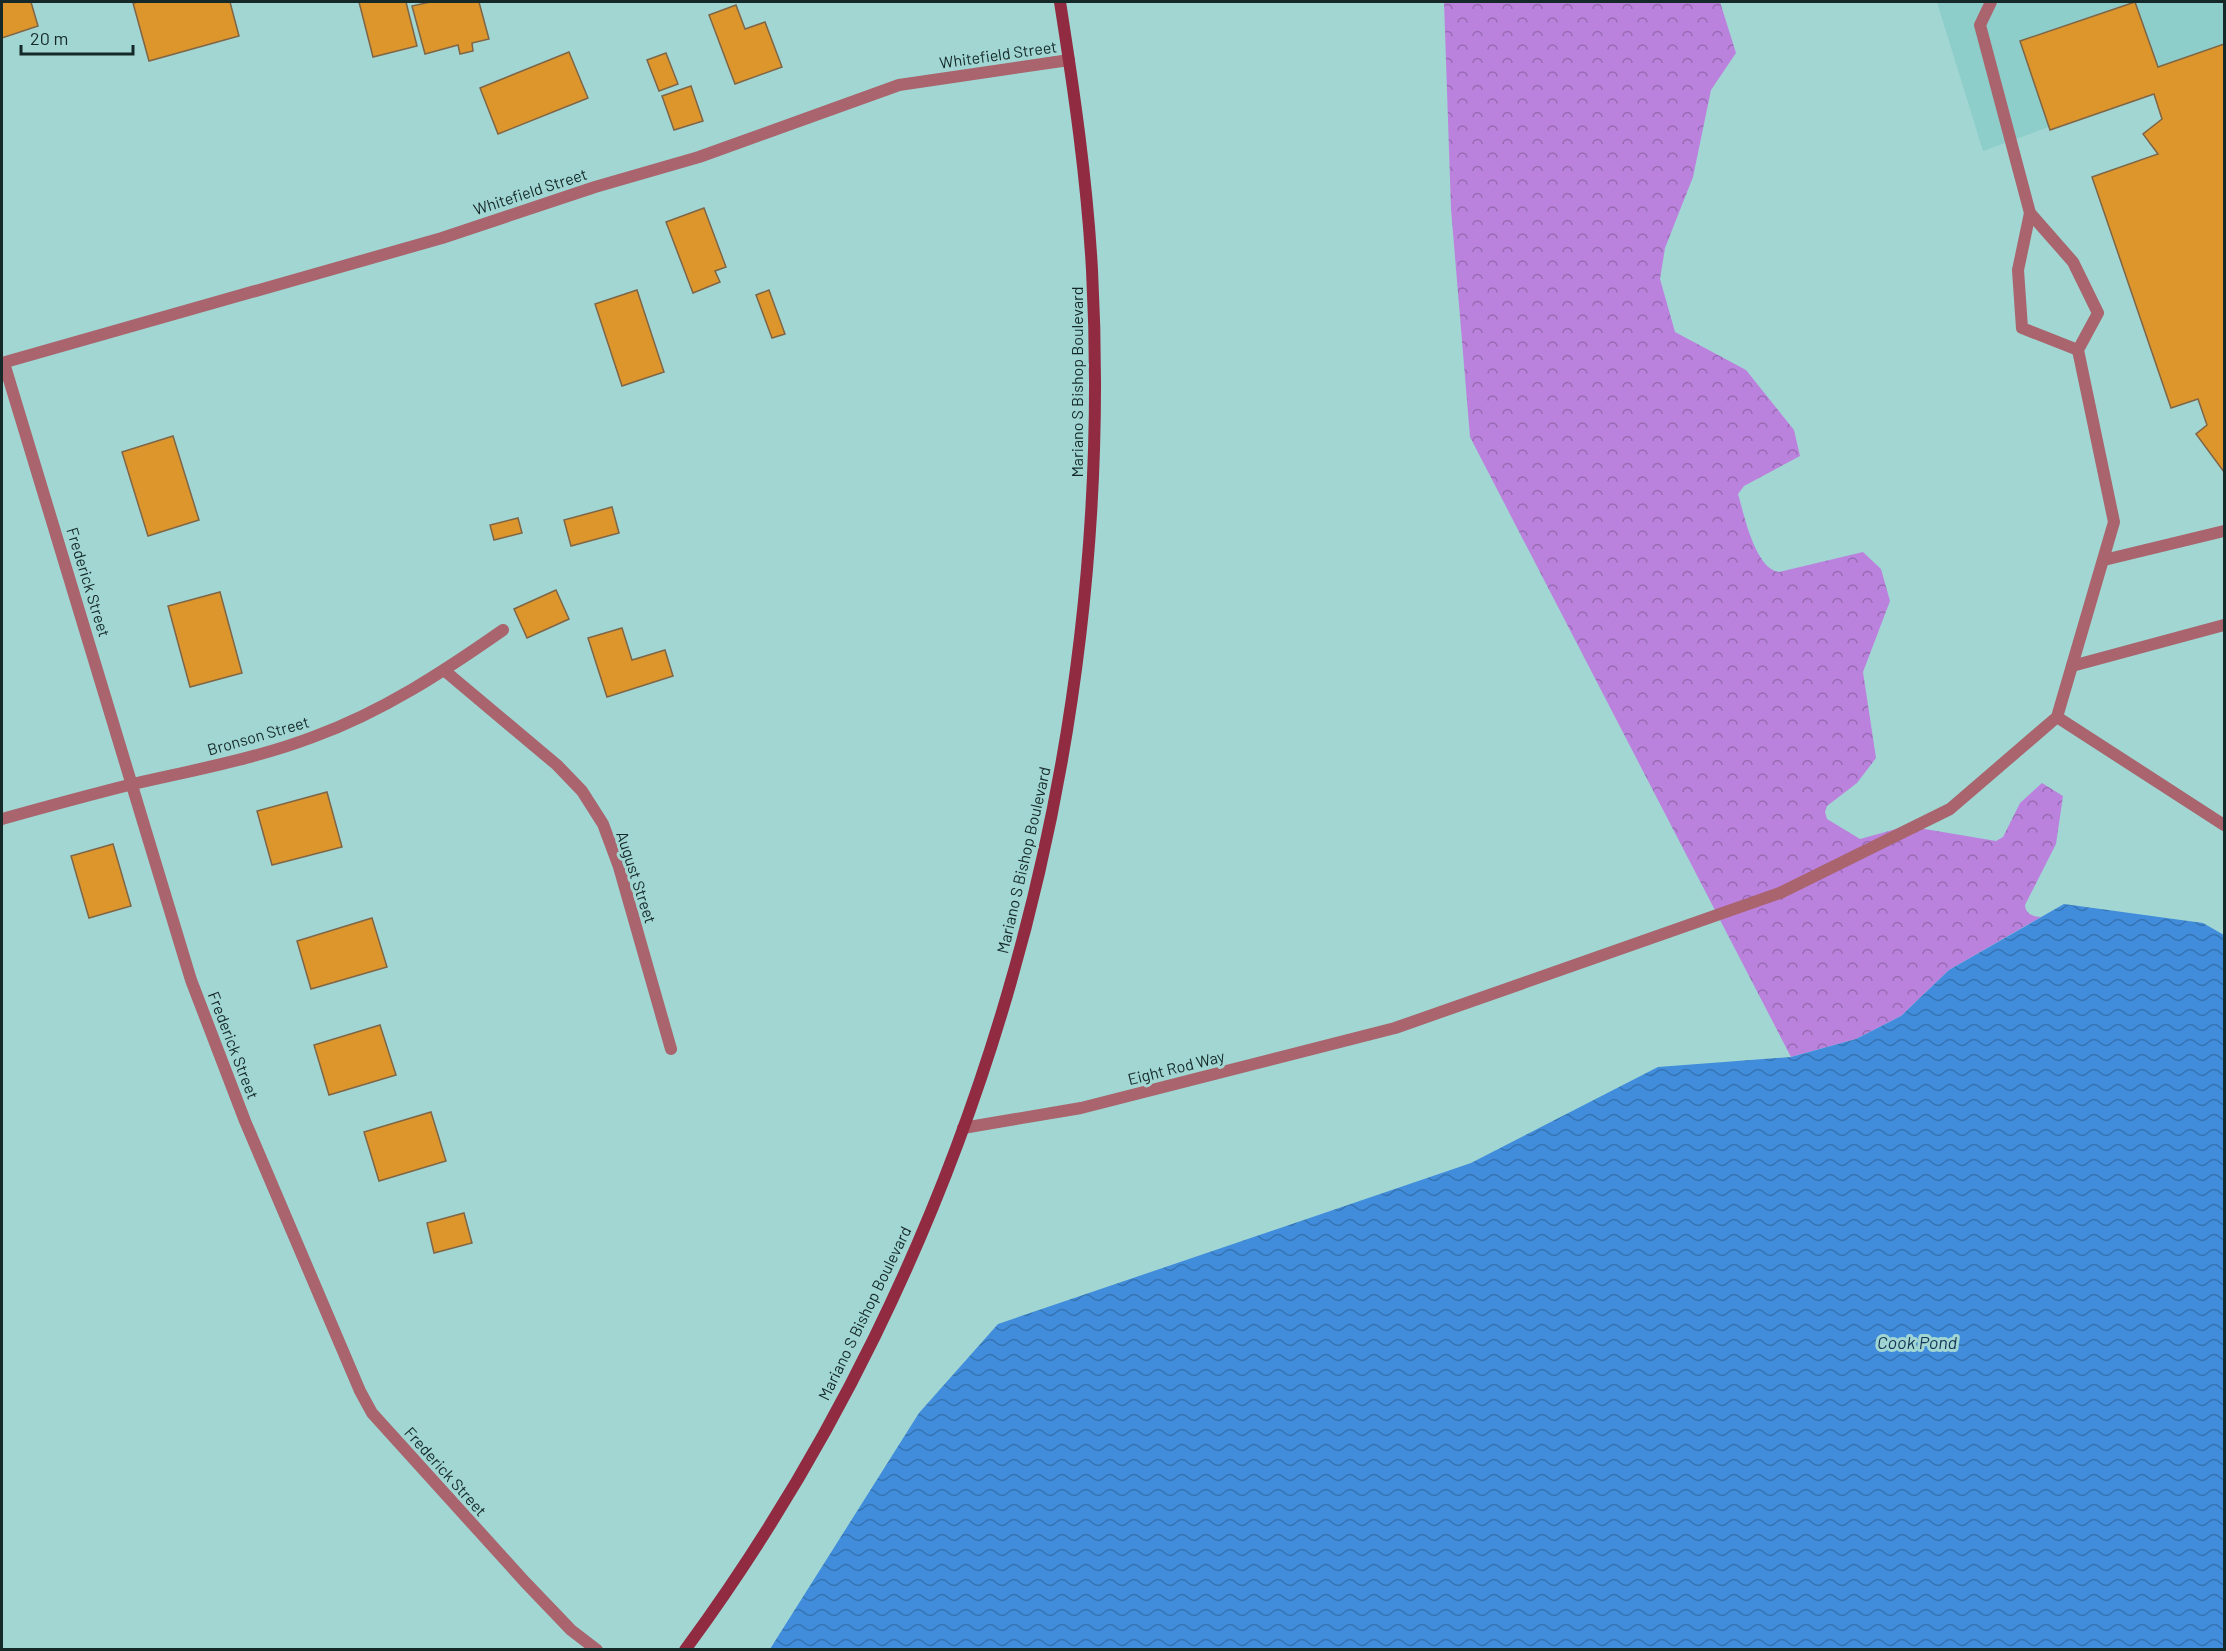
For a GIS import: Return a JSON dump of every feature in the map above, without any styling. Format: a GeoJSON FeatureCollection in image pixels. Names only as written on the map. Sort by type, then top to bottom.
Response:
{"type":"FeatureCollection","features":[{"type":"Feature","properties":{"kind":"main road","name":"Mariano S Bishop Boulevard"},"geometry":{"type":"LineString","coordinates":[[685,1650],[750,1556],[791,1491],[876,1334],[908,1263],[937,1197],[963,1128],[1013,978],[1049,834],[1077,661],[1088,566],[1095,412],[1093,296],[1088,203],[1060,2]]}},
{"type":"Feature","properties":{"kind":"street"},"geometry":{"type":"LineString","coordinates":[[1991,2],[1980,25],[2030,213],[2073,262],[2098,313],[2079,350],[2114,522],[2057,717],[2224,825]]}},
{"type":"Feature","properties":{"kind":"street","name":"Whitefield Street"},"geometry":{"type":"LineString","coordinates":[[3,363],[442,238],[699,156],[899,85],[1069,60]]}},
{"type":"Feature","properties":{"kind":"street"},"geometry":{"type":"LineString","coordinates":[[2030,213],[2018,270],[2022,328],[2079,350]]}},
{"type":"Feature","properties":{"kind":"street","name":"Frederick Street"},"geometry":{"type":"LineString","coordinates":[[3,363],[191,980],[245,1121],[360,1391],[372,1413],[525,1582],[571,1630],[597,1650]]}},
{"type":"Feature","properties":{"kind":"street"},"geometry":{"type":"LineString","coordinates":[[2103,560],[2224,531]]}},
{"type":"Feature","properties":{"kind":"street"},"geometry":{"type":"LineString","coordinates":[[2072,666],[2224,625]]}},
{"type":"Feature","properties":{"kind":"street","name":"Bronson Street"},"geometry":{"type":"LineString","coordinates":[[2,819],[132,785],[259,756],[315,736],[378,708],[445,671],[502,630]]}},
{"type":"Feature","properties":{"kind":"street","name":"August Street"},"geometry":{"type":"LineString","coordinates":[[445,671],[557,765],[582,791],[603,824],[619,867],[671,1049]]}},
{"type":"Feature","properties":{"kind":"street","name":"Eight Rod Way"},"geometry":{"type":"LineString","coordinates":[[963,1128],[1081,1108],[1395,1028],[1780,893],[1950,808],[2057,717]]}},
{"type":"Feature","properties":{"kind":"shaded area"},"geometry":{"type":"Polygon","coordinates":[[[1937,2],[2224,2],[2224,63],[1983,151],[1937,2]]]}},
{"type":"Feature","properties":{"kind":"green space"},"geometry":{"type":"Polygon","coordinates":[[[1444,2],[1720,2],[1736,53],[1711,90],[1693,177],[1665,248],[1660,279],[1675,332],[1746,370],[1794,430],[1800,456],[1744,486],[1738,494],[1747,527],[1763,561],[1771,569],[1779,572],[1863,552],[1881,569],[1890,601],[1863,672],[1876,758],[1857,783],[1827,806],[1825,812],[1827,819],[1860,839],[1907,826],[1996,841],[2003,837],[2020,803],[2042,783],[2063,796],[2056,844],[2025,905],[2028,913],[2041,917],[1949,970],[1901,1016],[1856,1039],[1791,1057],[1470,437],[1451,209],[1444,2]]]}},
{"type":"Feature","properties":{"kind":"water","name":"Cook Pond"},"geometry":{"type":"Polygon","coordinates":[[[2064,904],[2203,923],[2224,935],[2224,1649],[770,1649],[919,1413],[998,1324],[1471,1163],[1658,1067],[1791,1057],[1856,1039],[1901,1016],[1949,970],[2064,904]]]}},
{"type":"Feature","properties":{"kind":"building"},"geometry":{"type":"Polygon","coordinates":[[[2,2],[31,2],[38,26],[2,38],[2,2]]]}},
{"type":"Feature","properties":{"kind":"building"},"geometry":{"type":"Polygon","coordinates":[[[230,2],[239,36],[149,61],[133,3],[230,2]]]}},
{"type":"Feature","properties":{"kind":"building"},"geometry":{"type":"Polygon","coordinates":[[[359,2],[406,2],[417,46],[373,57],[359,2]]]}},
{"type":"Feature","properties":{"kind":"building"},"geometry":{"type":"Polygon","coordinates":[[[430,2],[479,2],[489,39],[472,43],[473,51],[460,54],[458,45],[425,54],[412,6],[430,2]]]}},
{"type":"Feature","properties":{"kind":"building"},"geometry":{"type":"Polygon","coordinates":[[[2135,2],[2158,67],[2224,44],[2224,472],[2196,434],[2207,425],[2198,399],[2171,408],[2092,177],[2158,154],[2143,134],[2162,119],[2154,94],[2050,130],[2020,41],[2135,2]]]}},
{"type":"Feature","properties":{"kind":"building"},"geometry":{"type":"Polygon","coordinates":[[[736,5],[745,29],[765,22],[782,67],[735,84],[709,15],[736,5]]]}},
{"type":"Feature","properties":{"kind":"building"},"geometry":{"type":"Polygon","coordinates":[[[569,52],[588,98],[498,134],[480,88],[569,52]]]}},
{"type":"Feature","properties":{"kind":"building"},"geometry":{"type":"Polygon","coordinates":[[[666,53],[678,84],[659,91],[647,60],[666,53]]]}},
{"type":"Feature","properties":{"kind":"building"},"geometry":{"type":"Polygon","coordinates":[[[691,86],[703,121],[674,130],[662,96],[691,86]]]}},
{"type":"Feature","properties":{"kind":"building"},"geometry":{"type":"Polygon","coordinates":[[[704,208],[726,267],[715,271],[720,282],[693,293],[666,222],[704,208]]]}},
{"type":"Feature","properties":{"kind":"building"},"geometry":{"type":"Polygon","coordinates":[[[637,290],[664,372],[622,386],[595,304],[637,290]]]}},
{"type":"Feature","properties":{"kind":"building"},"geometry":{"type":"Polygon","coordinates":[[[769,290],[785,334],[772,338],[756,295],[769,290]]]}},
{"type":"Feature","properties":{"kind":"building"},"geometry":{"type":"Polygon","coordinates":[[[173,436],[199,520],[148,536],[122,452],[173,436]]]}},
{"type":"Feature","properties":{"kind":"building"},"geometry":{"type":"Polygon","coordinates":[[[612,507],[619,533],[571,546],[564,520],[612,507]]]}},
{"type":"Feature","properties":{"kind":"building"},"geometry":{"type":"Polygon","coordinates":[[[518,518],[522,533],[494,540],[490,525],[518,518]]]}},
{"type":"Feature","properties":{"kind":"building"},"geometry":{"type":"Polygon","coordinates":[[[556,590],[569,619],[527,638],[514,609],[556,590]]]}},
{"type":"Feature","properties":{"kind":"building"},"geometry":{"type":"Polygon","coordinates":[[[220,592],[242,673],[190,687],[168,606],[220,592]]]}},
{"type":"Feature","properties":{"kind":"building"},"geometry":{"type":"Polygon","coordinates":[[[622,628],[632,660],[665,650],[673,676],[607,697],[588,638],[622,628]]]}},
{"type":"Feature","properties":{"kind":"building"},"geometry":{"type":"Polygon","coordinates":[[[327,792],[342,847],[272,865],[257,811],[327,792]]]}},
{"type":"Feature","properties":{"kind":"building"},"geometry":{"type":"Polygon","coordinates":[[[113,844],[131,906],[89,918],[71,856],[113,844]]]}},
{"type":"Feature","properties":{"kind":"building"},"geometry":{"type":"Polygon","coordinates":[[[372,918],[387,967],[311,989],[297,941],[372,918]]]}},
{"type":"Feature","properties":{"kind":"building"},"geometry":{"type":"Polygon","coordinates":[[[380,1025],[396,1075],[329,1095],[314,1045],[380,1025]]]}},
{"type":"Feature","properties":{"kind":"building"},"geometry":{"type":"Polygon","coordinates":[[[431,1112],[446,1161],[379,1181],[364,1132],[431,1112]]]}},
{"type":"Feature","properties":{"kind":"building"},"geometry":{"type":"Polygon","coordinates":[[[464,1213],[472,1243],[434,1253],[427,1223],[464,1213]]]}}]}
